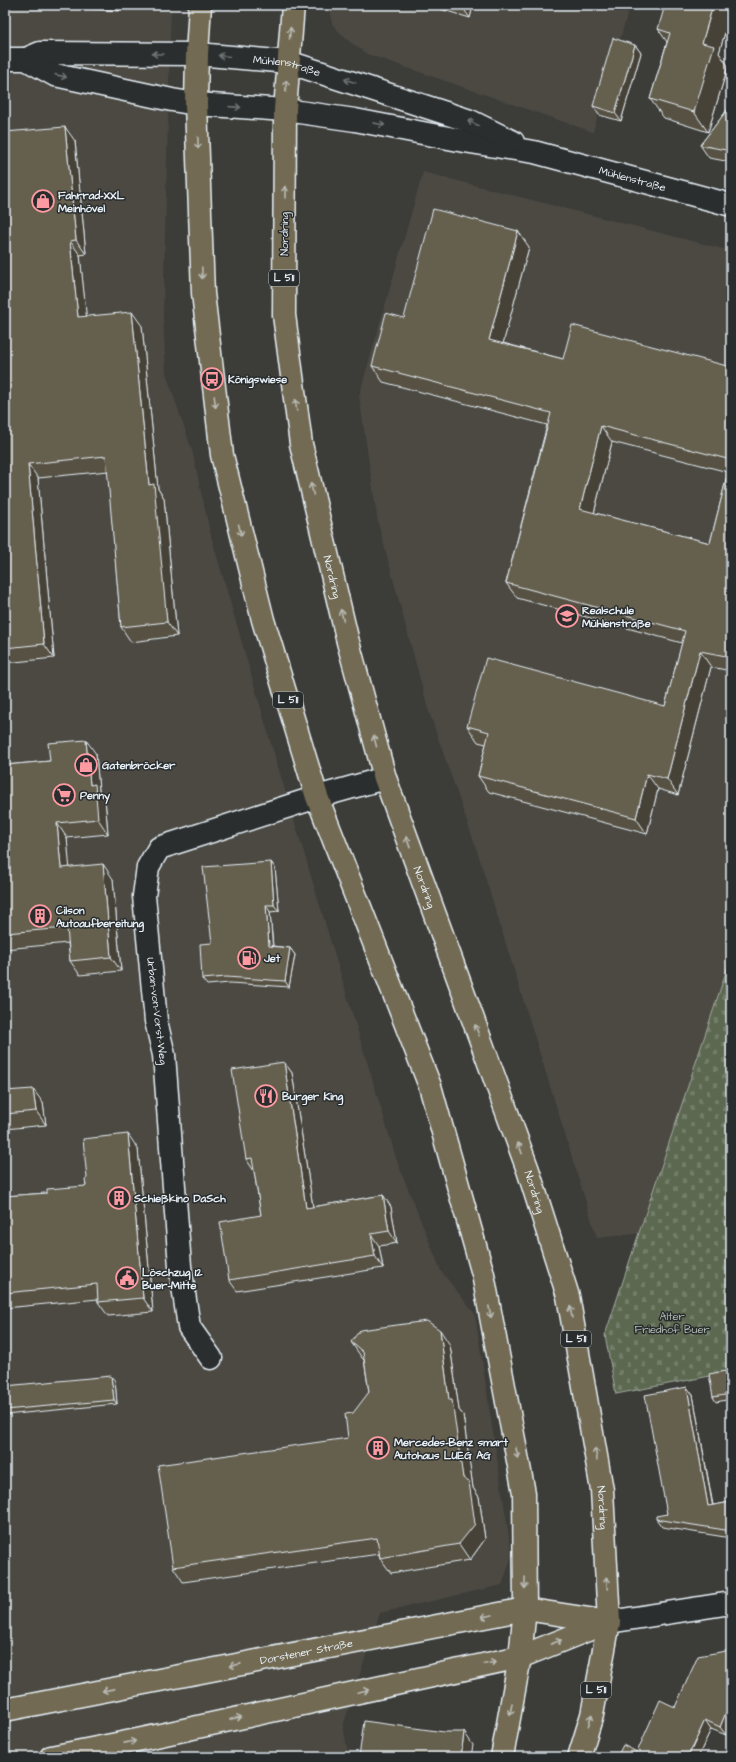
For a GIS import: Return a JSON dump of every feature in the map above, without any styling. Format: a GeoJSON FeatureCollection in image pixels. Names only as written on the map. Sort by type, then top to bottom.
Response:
{"type":"FeatureCollection","features":[{"type":"Feature","properties":{"kind":"main road","name":"L 511"},"geometry":{"type":"LineString","coordinates":[[200,5],[196,104],[203,293],[222,455],[263,620],[317,797],[430,1086],[483,1274],[524,1493],[525,1609],[520,1656],[502,1757]]}},
{"type":"Feature","properties":{"kind":"main road","name":"Nordring"},"geometry":{"type":"LineString","coordinates":[[293,5],[285,110],[284,315],[301,444],[348,642],[385,778],[525,1163],[568,1296],[602,1490],[609,1622],[592,1715],[579,1757]]}},
{"type":"Feature","properties":{"kind":"main road","name":"Dorstener Straße"},"geometry":{"type":"LineString","coordinates":[[5,1710],[525,1609],[609,1622]]}},
{"type":"Feature","properties":{"kind":"main road","name":"Dorstener Straße"},"geometry":{"type":"LineString","coordinates":[[51,1757],[142,1739],[520,1656],[609,1622]]}},
{"type":"Feature","properties":{"kind":"street","name":"Mühlenstraße"},"geometry":{"type":"LineString","coordinates":[[16,59],[40,53],[197,54],[288,62],[470,121],[534,152]]}},
{"type":"Feature","properties":{"kind":"street","name":"Mühlenstraße"},"geometry":{"type":"LineString","coordinates":[[16,59],[56,75],[196,104],[285,110],[355,120],[464,141],[534,152],[731,205]]}},
{"type":"Feature","properties":{"kind":"street","name":"Urban-von-Vorst-Weg"},"geometry":{"type":"LineString","coordinates":[[211,1358],[189,1327],[180,1266],[164,1054],[156,1021],[144,896],[148,867],[159,848],[317,797],[385,778]]}},
{"type":"Feature","properties":{"kind":"street","name":"Dorstener Straße"},"geometry":{"type":"LineString","coordinates":[[609,1622],[731,1604]]}},
{"type":"Feature","properties":{"kind":"shaded area"},"geometry":{"type":"Polygon","coordinates":[[[5,5],[171,5],[163,315],[166,373],[192,450],[210,532],[273,750],[397,1161],[441,1271],[475,1314],[512,1556],[502,1585],[380,1613],[343,1726],[349,1757],[5,1757],[5,5]]]}},
{"type":"Feature","properties":{"kind":"shaded area"},"geometry":{"type":"Polygon","coordinates":[[[329,5],[630,5],[593,132],[367,54],[346,39],[332,24],[329,5]]]}},
{"type":"Feature","properties":{"kind":"shaded area","name":"Realschule Mühlenstraße"},"geometry":{"type":"Polygon","coordinates":[[[423,172],[731,251],[731,996],[664,1231],[597,1238],[477,851],[428,709],[378,523],[359,396],[423,172]]]}},
{"type":"Feature","properties":{"kind":"green space","name":"Alter Friedhof Buer"},"geometry":{"type":"Polygon","coordinates":[[[731,957],[731,1372],[616,1394],[605,1335],[731,957]]]}},
{"type":"Feature","properties":{"kind":"building"},"geometry":{"type":"Polygon","coordinates":[[[665,5],[713,5],[702,43],[714,46],[694,112],[650,99],[670,33],[658,29],[665,5]]]}},
{"type":"Feature","properties":{"kind":"building"},"geometry":{"type":"Polygon","coordinates":[[[613,38],[635,45],[615,113],[593,106],[613,38]]]}},
{"type":"Feature","properties":{"kind":"building"},"geometry":{"type":"Polygon","coordinates":[[[731,105],[731,151],[700,145],[731,105]]]}},
{"type":"Feature","properties":{"kind":"building"},"geometry":{"type":"Polygon","coordinates":[[[65,127],[76,240],[70,241],[78,317],[132,312],[149,485],[154,484],[167,622],[121,627],[106,456],[28,464],[44,644],[5,648],[5,132],[65,127]]]}},
{"type":"Feature","properties":{"kind":"building"},"geometry":{"type":"Polygon","coordinates":[[[433,209],[518,231],[489,340],[563,359],[572,325],[731,367],[731,460],[731,657],[700,651],[667,779],[647,774],[636,818],[478,776],[489,732],[467,726],[486,658],[665,706],[685,631],[506,583],[551,413],[372,366],[386,313],[404,318],[433,209]],[[601,426],[580,509],[710,543],[731,460],[601,426]]]}},
{"type":"Feature","properties":{"kind":"building"},"geometry":{"type":"Polygon","coordinates":[[[86,740],[90,785],[95,784],[98,819],[57,823],[61,868],[103,864],[111,957],[70,961],[67,928],[5,933],[5,765],[50,761],[48,743],[86,740]]]}},
{"type":"Feature","properties":{"kind":"building"},"geometry":{"type":"Polygon","coordinates":[[[271,862],[274,905],[266,905],[269,946],[290,948],[285,981],[226,977],[202,979],[200,944],[212,943],[203,867],[271,862]]]}},
{"type":"Feature","properties":{"kind":"building"},"geometry":{"type":"Polygon","coordinates":[[[284,1062],[306,1208],[383,1195],[389,1231],[371,1234],[375,1256],[229,1280],[220,1222],[261,1215],[252,1158],[246,1159],[232,1070],[284,1062]]]}},
{"type":"Feature","properties":{"kind":"building"},"geometry":{"type":"Polygon","coordinates":[[[33,1089],[36,1111],[5,1114],[5,1091],[33,1089]]]}},
{"type":"Feature","properties":{"kind":"building"},"geometry":{"type":"Polygon","coordinates":[[[128,1134],[143,1298],[98,1302],[97,1284],[5,1293],[5,1196],[47,1193],[47,1189],[86,1186],[85,1179],[87,1178],[83,1139],[128,1134]]]}},
{"type":"Feature","properties":{"kind":"building"},"geometry":{"type":"Polygon","coordinates":[[[427,1321],[440,1330],[449,1400],[452,1400],[463,1478],[469,1482],[475,1524],[459,1544],[380,1558],[377,1538],[173,1567],[158,1465],[348,1438],[345,1414],[353,1413],[369,1392],[363,1352],[351,1342],[360,1330],[427,1321]]]}},
{"type":"Feature","properties":{"kind":"building"},"geometry":{"type":"Polygon","coordinates":[[[731,1370],[731,1394],[713,1397],[709,1374],[731,1370]]]}},
{"type":"Feature","properties":{"kind":"building"},"geometry":{"type":"Polygon","coordinates":[[[111,1376],[114,1400],[5,1410],[5,1386],[111,1376]]]}},
{"type":"Feature","properties":{"kind":"building"},"geometry":{"type":"Polygon","coordinates":[[[687,1387],[708,1506],[731,1502],[731,1531],[656,1519],[656,1516],[667,1514],[645,1395],[687,1387]]]}},
{"type":"Feature","properties":{"kind":"building"},"geometry":{"type":"Polygon","coordinates":[[[731,1650],[731,1700],[720,1727],[705,1720],[688,1757],[617,1757],[623,1745],[637,1752],[660,1700],[675,1707],[698,1656],[731,1650]]]}},
{"type":"Feature","properties":{"kind":"building"},"geometry":{"type":"Polygon","coordinates":[[[364,1721],[444,1732],[464,1732],[461,1757],[359,1757],[364,1721]]]}},
{"type":"Feature","properties":{"kind":"place","name":"Fahrrad-XXL Meinhövel"},"geometry":{"type":"Point","coordinates":[43,201]}},
{"type":"Feature","properties":{"kind":"place","name":"Königswiese"},"geometry":{"type":"Point","coordinates":[212,379]}},
{"type":"Feature","properties":{"kind":"place","name":"Realschule Mühlenstraße"},"geometry":{"type":"Point","coordinates":[567,616]}},
{"type":"Feature","properties":{"kind":"place","name":"Gatenbröcker"},"geometry":{"type":"Point","coordinates":[86,765]}},
{"type":"Feature","properties":{"kind":"place","name":"Penny"},"geometry":{"type":"Point","coordinates":[64,795]}},
{"type":"Feature","properties":{"kind":"place","name":"Cilson Autoaufbereitung"},"geometry":{"type":"Point","coordinates":[40,916]}},
{"type":"Feature","properties":{"kind":"place","name":"Jet"},"geometry":{"type":"Point","coordinates":[249,958]}},
{"type":"Feature","properties":{"kind":"place","name":"Burger King"},"geometry":{"type":"Point","coordinates":[266,1096]}},
{"type":"Feature","properties":{"kind":"place","name":"Schießkino DaSch"},"geometry":{"type":"Point","coordinates":[119,1198]}},
{"type":"Feature","properties":{"kind":"place","name":"Löschzug 12 Buer-Mitte"},"geometry":{"type":"Point","coordinates":[127,1278]}},
{"type":"Feature","properties":{"kind":"place","name":"Mercedes-Benz smart Autohaus LUEG AG"},"geometry":{"type":"Point","coordinates":[378,1448]}}]}
